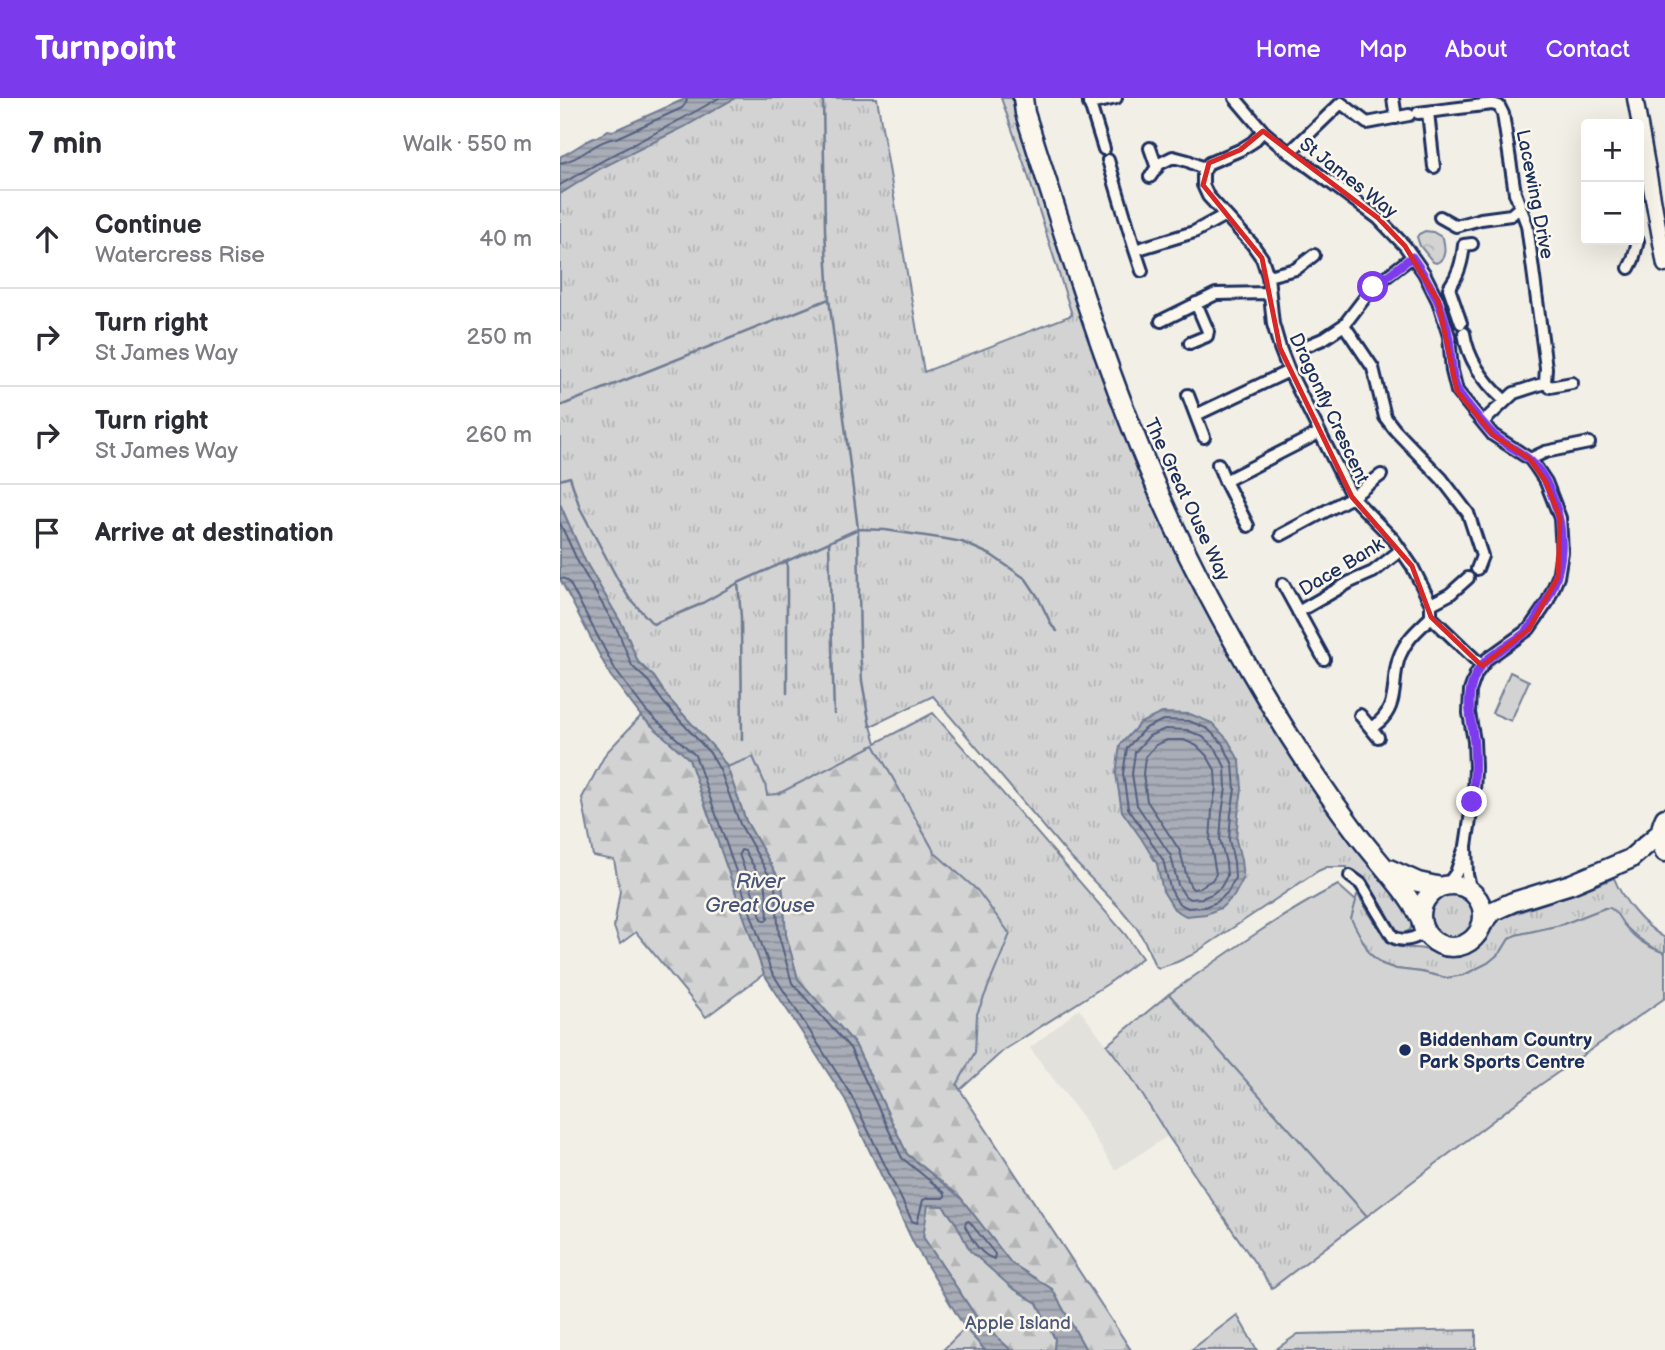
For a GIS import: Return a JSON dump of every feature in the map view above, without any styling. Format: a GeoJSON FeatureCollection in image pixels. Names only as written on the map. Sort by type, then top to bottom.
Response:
{"type":"FeatureCollection","features":[{"type":"Feature","properties":{"kind":"highway","name":"The Great Ouse Way"},"geometry":{"type":"LineString","coordinates":[[1022,103],[1105,356],[1173,524],[1265,696],[1334,802],[1408,896],[1423,925]]}},
{"type":"Feature","properties":{"kind":"highway"},"geometry":{"type":"LineString","coordinates":[[1663,826],[1661,842],[1665,852]]}},
{"type":"Feature","properties":{"kind":"highway"},"geometry":{"type":"LineString","coordinates":[[1630,859],[1663,826]]}},
{"type":"Feature","properties":{"kind":"highway"},"geometry":{"type":"LineString","coordinates":[[1513,902],[1473,893],[1460,886],[1444,886],[1429,894],[1425,900],[1423,925],[1430,937],[1441,945],[1455,946],[1474,937],[1493,911],[1513,902],[1571,884],[1630,859],[1665,858]]}},
{"type":"Feature","properties":{"kind":"highway","name":"The Great Ouse Way"},"geometry":{"type":"LineString","coordinates":[[1386,868],[1418,882],[1444,886]]}},
{"type":"Feature","properties":{"kind":"highway"},"geometry":{"type":"LineString","coordinates":[[1473,893],[1482,907],[1481,926]]}},
{"type":"Feature","properties":{"kind":"main road"},"geometry":{"type":"LineString","coordinates":[[1634,98],[1665,265]]}},
{"type":"Feature","properties":{"kind":"street"},"geometry":{"type":"LineString","coordinates":[[1116,98],[1088,101],[1142,271]]}},
{"type":"Feature","properties":{"kind":"street","name":"St James Way"},"geometry":{"type":"LineString","coordinates":[[1235,98],[1263,131],[1378,218],[1405,246],[1438,301],[1449,336],[1457,391],[1493,435],[1530,459],[1546,482],[1560,518],[1562,552],[1558,577],[1546,603],[1529,629],[1487,660],[1476,674],[1470,691],[1469,713],[1475,767],[1466,846]]}},
{"type":"Feature","properties":{"kind":"street"},"geometry":{"type":"LineString","coordinates":[[1393,98],[1396,118]]}},
{"type":"Feature","properties":{"kind":"street"},"geometry":{"type":"LineString","coordinates":[[1289,153],[1341,103],[1367,123],[1418,114],[1433,167]]}},
{"type":"Feature","properties":{"kind":"street","name":"Lacewing Drive"},"geometry":{"type":"LineString","coordinates":[[1418,114],[1492,104],[1499,106],[1503,114],[1515,194],[1527,225],[1546,368],[1545,383]]}},
{"type":"Feature","properties":{"kind":"street"},"geometry":{"type":"LineString","coordinates":[[1150,148],[1154,173],[1159,164],[1173,157],[1205,169],[1209,163],[1253,142],[1263,131]]}},
{"type":"Feature","properties":{"kind":"street","name":"Dragonfly Crescent"},"geometry":{"type":"LineString","coordinates":[[1205,169],[1202,185],[1208,196],[1262,258],[1268,276],[1273,324],[1280,348],[1352,497],[1394,540],[1412,566],[1431,604],[1431,617]]}},
{"type":"Feature","properties":{"kind":"street"},"geometry":{"type":"LineString","coordinates":[[1440,216],[1456,226],[1511,215],[1520,208]]}},
{"type":"Feature","properties":{"kind":"street"},"geometry":{"type":"LineString","coordinates":[[1135,250],[1194,232],[1225,215]]}},
{"type":"Feature","properties":{"kind":"street"},"geometry":{"type":"LineString","coordinates":[[1644,239],[1660,237]]}},
{"type":"Feature","properties":{"kind":"street"},"geometry":{"type":"LineString","coordinates":[[1449,288],[1460,269],[1464,246],[1472,244]]}},
{"type":"Feature","properties":{"kind":"street"},"geometry":{"type":"LineString","coordinates":[[1629,268],[1637,245]]}},
{"type":"Feature","properties":{"kind":"street"},"geometry":{"type":"LineString","coordinates":[[1268,276],[1296,269],[1314,255]]}},
{"type":"Feature","properties":{"kind":"street"},"geometry":{"type":"LineString","coordinates":[[1306,346],[1344,325],[1373,287],[1412,257]]}},
{"type":"Feature","properties":{"kind":"street"},"geometry":{"type":"LineString","coordinates":[[1432,289],[1440,286],[1449,288]]}},
{"type":"Feature","properties":{"kind":"street"},"geometry":{"type":"LineString","coordinates":[[1449,288],[1469,353],[1484,380],[1505,401]]}},
{"type":"Feature","properties":{"kind":"street"},"geometry":{"type":"LineString","coordinates":[[1161,321],[1216,294],[1269,293]]}},
{"type":"Feature","properties":{"kind":"street"},"geometry":{"type":"LineString","coordinates":[[1190,343],[1207,336],[1208,331],[1196,303]]}},
{"type":"Feature","properties":{"kind":"street"},"geometry":{"type":"LineString","coordinates":[[1344,325],[1373,368],[1385,417],[1443,478],[1468,513],[1482,556],[1477,569]]}},
{"type":"Feature","properties":{"kind":"street"},"geometry":{"type":"LineString","coordinates":[[1196,415],[1289,371]]}},
{"type":"Feature","properties":{"kind":"street"},"geometry":{"type":"LineString","coordinates":[[1483,422],[1514,393],[1545,383],[1550,387],[1572,383]]}},
{"type":"Feature","properties":{"kind":"street"},"geometry":{"type":"LineString","coordinates":[[1188,395],[1204,437]]}},
{"type":"Feature","properties":{"kind":"street"},"geometry":{"type":"LineString","coordinates":[[1225,481],[1320,433]]}},
{"type":"Feature","properties":{"kind":"street"},"geometry":{"type":"LineString","coordinates":[[1530,459],[1545,452],[1590,443]]}},
{"type":"Feature","properties":{"kind":"street"},"geometry":{"type":"LineString","coordinates":[[1218,464],[1248,526]]}},
{"type":"Feature","properties":{"kind":"street"},"geometry":{"type":"LineString","coordinates":[[1281,535],[1352,497],[1381,475]]}},
{"type":"Feature","properties":{"kind":"street","name":"Dace Bank"},"geometry":{"type":"LineString","coordinates":[[1298,612],[1373,572],[1401,550]]}},
{"type":"Feature","properties":{"kind":"street"},"geometry":{"type":"LineString","coordinates":[[1431,604],[1450,594],[1468,578]]}},
{"type":"Feature","properties":{"kind":"street","name":"Dace Bank"},"geometry":{"type":"LineString","coordinates":[[1283,584],[1324,659]]}},
{"type":"Feature","properties":{"kind":"street"},"geometry":{"type":"LineString","coordinates":[[1360,715],[1374,733],[1393,701],[1396,666],[1406,644],[1411,635],[1431,617],[1482,666]]}},
{"type":"Feature","properties":{"kind":"street"},"geometry":{"type":"LineString","coordinates":[[1444,886],[1456,873],[1466,846]]}},
{"type":"Feature","properties":{"kind":"street"},"geometry":{"type":"LineString","coordinates":[[1466,846],[1467,875],[1473,893]]}},
{"type":"Feature","properties":{"kind":"street"},"geometry":{"type":"LineString","coordinates":[[1350,876],[1361,884],[1393,937],[1408,940],[1423,925]]}},
{"type":"Feature","properties":{"kind":"highlighted area"},"geometry":{"type":"Polygon","coordinates":[[[1263,131],[1378,218],[1405,246],[1438,301],[1457,391],[1493,435],[1530,459],[1546,482],[1560,518],[1558,577],[1529,629],[1482,666],[1431,617],[1412,566],[1352,497],[1280,348],[1262,258],[1203,185],[1209,163],[1240,150],[1263,131]]]}},
{"type":"Feature","properties":{"kind":"shaded area"},"geometry":{"type":"Polygon","coordinates":[[[1079,1009],[1130,1075],[1168,1136],[1115,1170],[1080,1114],[1030,1048],[1079,1009]]]}},
{"type":"Feature","properties":{"kind":"green space"},"geometry":{"type":"Polygon","coordinates":[[[735,98],[877,98],[924,372],[1072,315],[1001,98],[1012,98],[1168,527],[1404,904],[1411,923],[1410,930],[1404,933],[1404,937],[1397,936],[1352,874],[1346,872],[1347,867],[1327,867],[1192,955],[1159,968],[1155,966],[1136,927],[1069,856],[933,696],[871,726],[876,743],[933,713],[1125,934],[1142,958],[1109,983],[1004,1050],[960,1090],[954,1080],[950,880],[874,745],[791,788],[767,796],[765,784],[753,757],[727,767],[715,749],[668,698],[654,677],[638,662],[624,628],[585,561],[560,504],[560,194],[601,168],[735,98]]]}},
{"type":"Feature","properties":{"kind":"green space"},"geometry":{"type":"Polygon","coordinates":[[[1425,231],[1443,238],[1444,256],[1436,263],[1420,246],[1417,237],[1425,231]]]}},
{"type":"Feature","properties":{"kind":"green space"},"geometry":{"type":"Polygon","coordinates":[[[1510,672],[1529,681],[1511,721],[1492,713],[1510,672]]]}},
{"type":"Feature","properties":{"kind":"green space"},"geometry":{"type":"Polygon","coordinates":[[[641,716],[689,758],[764,974],[706,1017],[636,932],[620,944],[614,927],[620,891],[614,860],[593,856],[582,798],[606,753],[641,716]]]}},
{"type":"Feature","properties":{"kind":"green space"},"geometry":{"type":"Polygon","coordinates":[[[874,745],[935,853],[977,890],[1010,934],[977,1014],[975,1052],[957,1085],[1131,1350],[1086,1350],[1052,1289],[1011,1263],[960,1197],[907,1154],[855,1044],[798,979],[786,935],[782,884],[746,821],[727,767],[753,757],[767,795],[778,794],[874,745]]]}},
{"type":"Feature","properties":{"kind":"green space"},"geometry":{"type":"Polygon","coordinates":[[[1614,878],[1635,912],[1665,938],[1665,953],[1640,939],[1605,908],[1561,925],[1516,935],[1509,939],[1501,952],[1488,963],[1464,975],[1447,978],[1382,964],[1370,954],[1350,919],[1358,895],[1390,943],[1399,947],[1425,949],[1439,955],[1458,956],[1470,953],[1480,945],[1501,918],[1614,878]]]}},
{"type":"Feature","properties":{"kind":"green space","name":"Biddenham Country Park Sports Centre"},"geometry":{"type":"Polygon","coordinates":[[[1338,885],[1356,901],[1351,919],[1370,954],[1382,964],[1396,969],[1447,978],[1464,975],[1488,963],[1501,952],[1509,939],[1516,935],[1561,925],[1610,908],[1637,938],[1665,953],[1665,998],[1540,1085],[1367,1216],[1169,994],[1273,923],[1338,885]]]}},
{"type":"Feature","properties":{"kind":"green space"},"geometry":{"type":"Polygon","coordinates":[[[1452,891],[1469,899],[1477,916],[1469,933],[1452,941],[1435,933],[1427,916],[1435,899],[1452,891]]]}},
{"type":"Feature","properties":{"kind":"green space"},"geometry":{"type":"Polygon","coordinates":[[[1169,994],[1367,1216],[1272,1288],[1168,1136],[1130,1075],[1107,1045],[1169,994]]]}},
{"type":"Feature","properties":{"kind":"green space","name":"Apple Island"},"geometry":{"type":"Polygon","coordinates":[[[927,1205],[943,1206],[1011,1287],[1037,1303],[1055,1339],[1054,1350],[1011,1350],[979,1321],[923,1237],[927,1205]]]}},
{"type":"Feature","properties":{"kind":"green space"},"geometry":{"type":"Polygon","coordinates":[[[1237,1315],[1257,1350],[1191,1350],[1237,1315]]]}},
{"type":"Feature","properties":{"kind":"green space"},"geometry":{"type":"Polygon","coordinates":[[[965,1328],[985,1350],[943,1350],[965,1328]]]}},
{"type":"Feature","properties":{"kind":"green space"},"geometry":{"type":"Polygon","coordinates":[[[1476,1330],[1476,1350],[1275,1350],[1298,1334],[1476,1330]]]}},
{"type":"Feature","properties":{"kind":"water"},"geometry":{"type":"Polygon","coordinates":[[[687,98],[735,98],[601,168],[560,194],[561,156],[608,130],[613,131],[687,98]]]}},
{"type":"Feature","properties":{"kind":"water","name":"River Great Ouse"},"geometry":{"type":"Polygon","coordinates":[[[560,504],[585,561],[624,628],[638,662],[654,677],[668,698],[715,749],[727,767],[746,821],[782,884],[786,935],[798,979],[855,1044],[907,1154],[960,1197],[1011,1263],[1052,1289],[1086,1350],[1054,1350],[1055,1339],[1037,1303],[1011,1287],[970,1251],[956,1223],[943,1206],[928,1205],[923,1237],[979,1321],[1011,1350],[985,1350],[965,1328],[914,1244],[845,1099],[764,974],[689,759],[641,716],[610,675],[560,579],[560,504]]]}},
{"type":"Feature","properties":{"kind":"water"},"geometry":{"type":"Polygon","coordinates":[[[1162,713],[1190,714],[1212,723],[1228,740],[1240,762],[1242,789],[1236,840],[1243,879],[1234,896],[1221,908],[1206,914],[1186,916],[1174,909],[1163,891],[1157,864],[1122,811],[1116,774],[1120,745],[1140,723],[1162,713]]]}},
{"type":"Feature","properties":{"kind":"waterway"},"geometry":{"type":"LineString","coordinates":[[823,98],[829,299],[858,529],[860,649],[862,681],[870,726]]}},
{"type":"Feature","properties":{"kind":"waterway"},"geometry":{"type":"LineString","coordinates":[[560,406],[829,299]]}},
{"type":"Feature","properties":{"kind":"waterway"},"geometry":{"type":"LineString","coordinates":[[560,480],[570,477],[580,508],[617,578],[629,598],[653,624],[699,605],[738,583],[858,529],[885,530],[962,542],[991,555],[1026,579],[1057,631]]}},
{"type":"Feature","properties":{"kind":"waterway"},"geometry":{"type":"LineString","coordinates":[[829,543],[834,714]]}},
{"type":"Feature","properties":{"kind":"waterway"},"geometry":{"type":"LineString","coordinates":[[787,563],[787,693]]}},
{"type":"Feature","properties":{"kind":"waterway"},"geometry":{"type":"LineString","coordinates":[[738,583],[741,617],[742,740]]}},
{"type":"Feature","properties":{"kind":"place","name":"Biddenham Country Park Sports Centre"},"geometry":{"type":"Point","coordinates":[1405,1050]}},
{"type":"Feature","properties":{"kind":"route"},"geometry":{"type":"LineString","coordinates":[[1373,287],[1412,257],[1438,301],[1449,336],[1457,391],[1493,435],[1530,459],[1546,482],[1560,518],[1562,552],[1558,577],[1546,603],[1529,629],[1487,660],[1476,674],[1470,691],[1469,713],[1475,767],[1472,802]]}}]}
